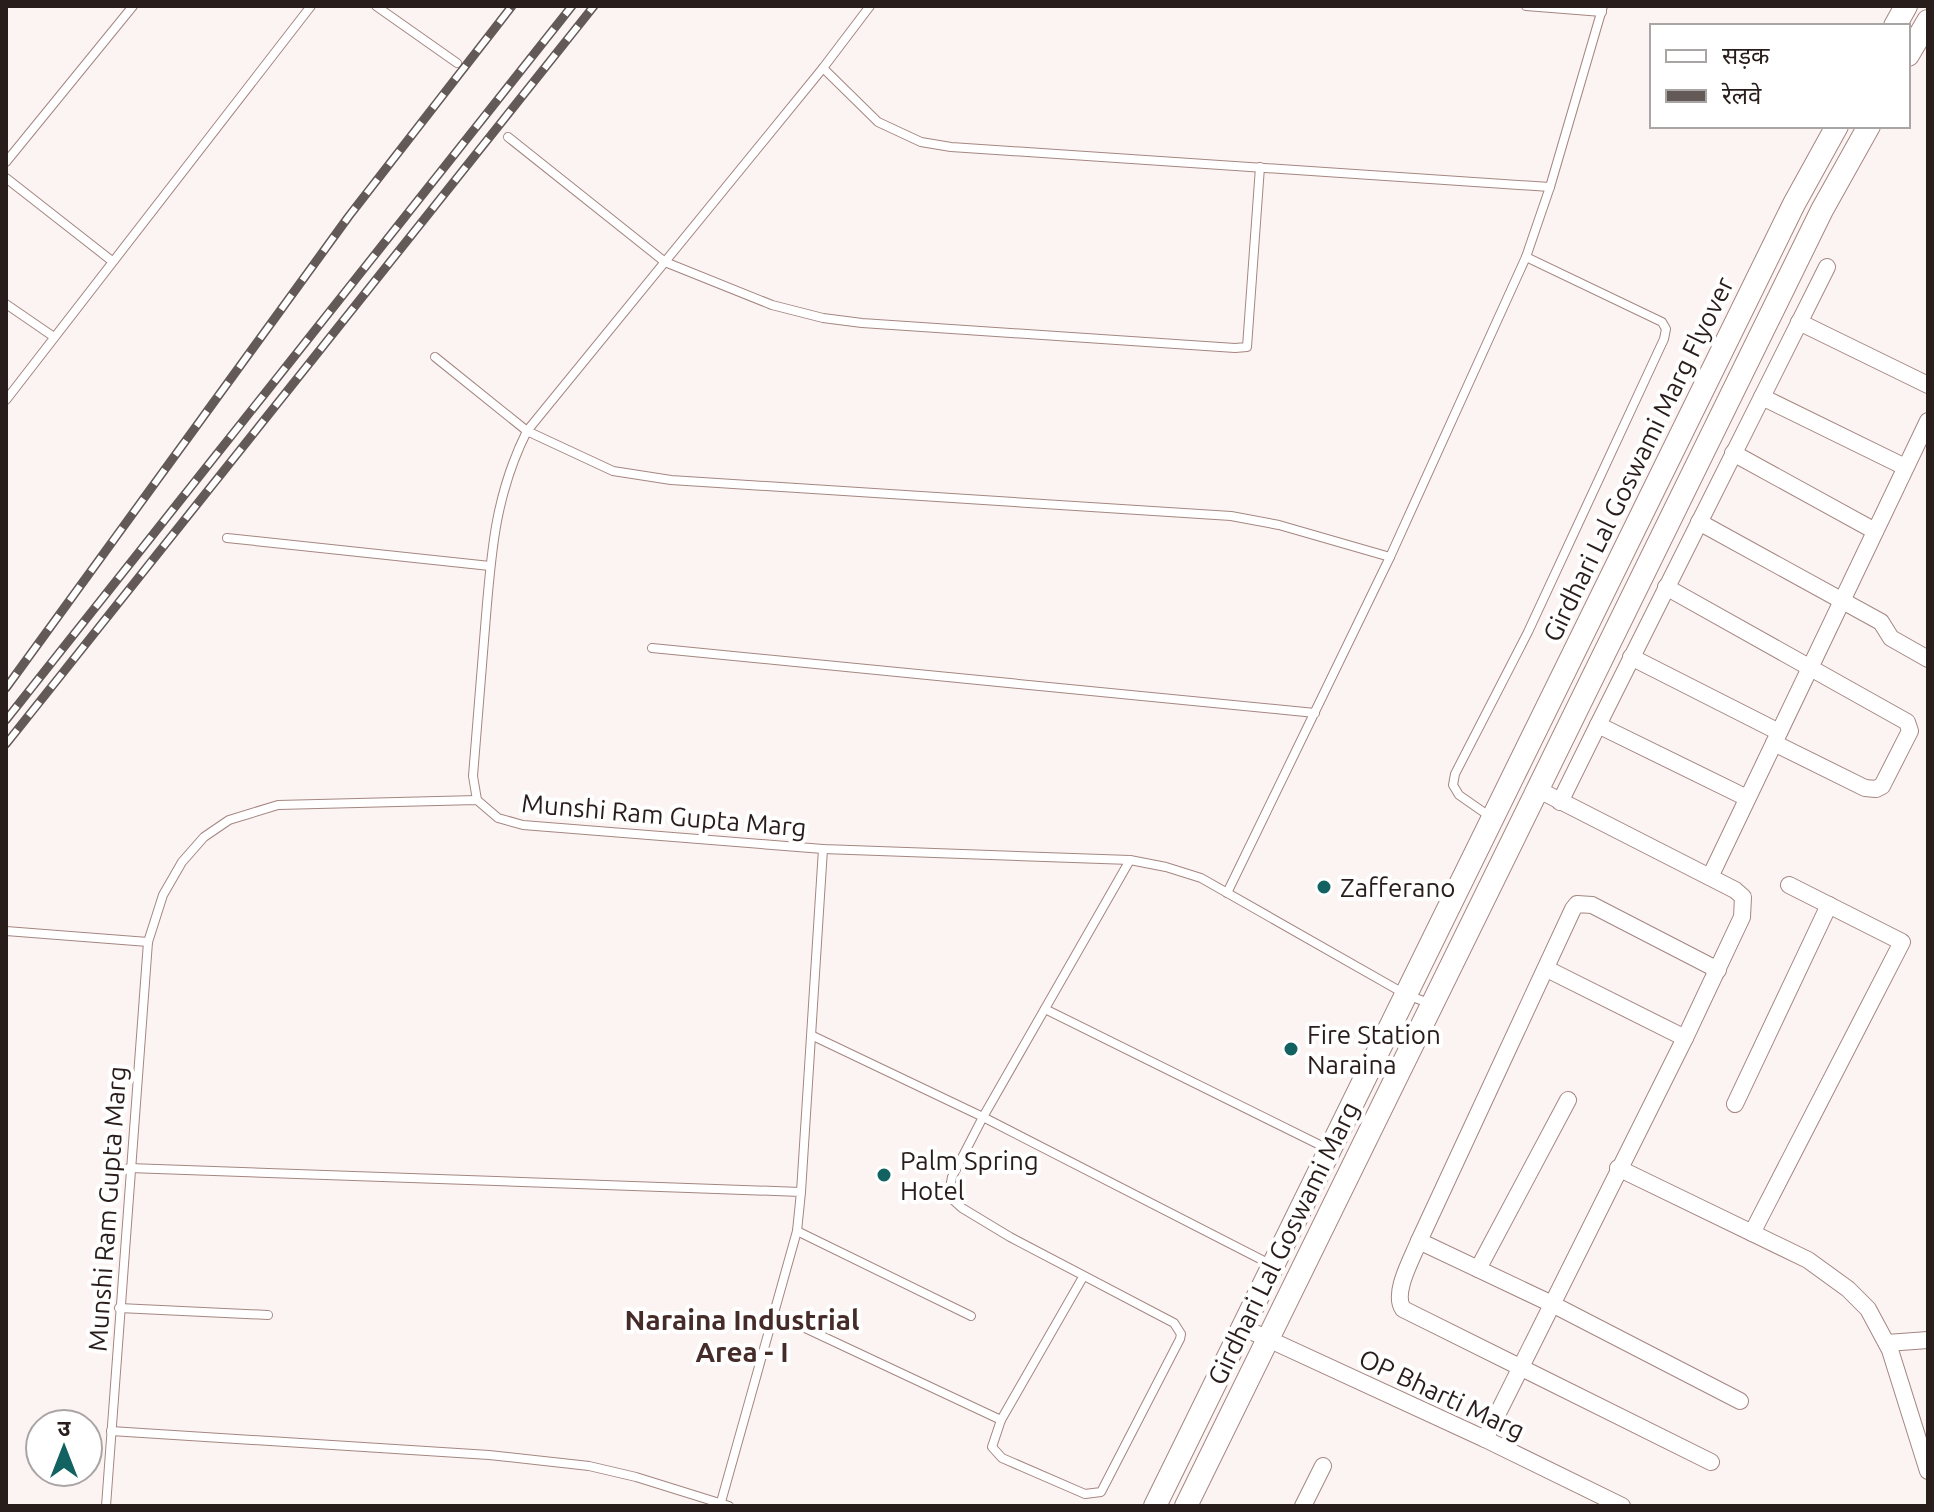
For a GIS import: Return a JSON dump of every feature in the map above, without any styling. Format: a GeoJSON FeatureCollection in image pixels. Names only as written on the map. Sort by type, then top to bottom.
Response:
{"type":"FeatureCollection","features":[{"type":"Feature","properties":{"kind":"main road"},"geometry":{"type":"LineString","coordinates":[[1896,24],[1906,6]]}},
{"type":"Feature","properties":{"kind":"main road"},"geometry":{"type":"LineString","coordinates":[[1910,52],[1928,21]]}},
{"type":"Feature","properties":{"kind":"main road","name":"Girdhari Lal Goswami Marg Flyover"},"geometry":{"type":"LineString","coordinates":[[1492,818],[1794,204],[1836,128]]}},
{"type":"Feature","properties":{"kind":"main road"},"geometry":{"type":"LineString","coordinates":[[1537,789],[1822,210],[1868,128]]}},
{"type":"Feature","properties":{"kind":"main road","name":"Girdhari Lal Goswami Marg"},"geometry":{"type":"LineString","coordinates":[[1186,1506],[1537,789]]}},
{"type":"Feature","properties":{"kind":"main road","name":"Girdhari Lal Goswami Marg"},"geometry":{"type":"LineString","coordinates":[[1155,1506],[1492,818]]}},
{"type":"Feature","properties":{"kind":"street"},"geometry":{"type":"LineString","coordinates":[[1560,802],[1827,267]]}},
{"type":"Feature","properties":{"kind":"street"},"geometry":{"type":"LineString","coordinates":[[1799,322],[1928,385]]}},
{"type":"Feature","properties":{"kind":"street"},"geometry":{"type":"LineString","coordinates":[[1762,397],[1905,467]]}},
{"type":"Feature","properties":{"kind":"street"},"geometry":{"type":"LineString","coordinates":[[1710,877],[1928,421]]}},
{"type":"Feature","properties":{"kind":"street"},"geometry":{"type":"LineString","coordinates":[[1733,453],[1875,531]]}},
{"type":"Feature","properties":{"kind":"street"},"geometry":{"type":"LineString","coordinates":[[1699,522],[1843,599],[1883,624],[1894,641],[1928,659]]}},
{"type":"Feature","properties":{"kind":"street"},"geometry":{"type":"LineString","coordinates":[[1631,657],[1865,788],[1882,786],[1909,736],[1907,722],[1666,587]]}},
{"type":"Feature","properties":{"kind":"street"},"geometry":{"type":"LineString","coordinates":[[1598,725],[1747,798]]}},
{"type":"Feature","properties":{"kind":"street"},"geometry":{"type":"LineString","coordinates":[[1485,1439],[1718,970],[1742,917],[1744,905],[1743,897],[1735,890],[1537,789]]}},
{"type":"Feature","properties":{"kind":"street"},"geometry":{"type":"LineString","coordinates":[[1752,1233],[1902,942],[1789,885]]}},
{"type":"Feature","properties":{"kind":"street"},"geometry":{"type":"LineString","coordinates":[[1711,1462],[1403,1309],[1400,1291],[1419,1241],[1577,904],[1592,905],[1718,970]]}},
{"type":"Feature","properties":{"kind":"street"},"geometry":{"type":"LineString","coordinates":[[1735,1104],[1829,905]]}},
{"type":"Feature","properties":{"kind":"street"},"geometry":{"type":"LineString","coordinates":[[1547,969],[1685,1038]]}},
{"type":"Feature","properties":{"kind":"street"},"geometry":{"type":"LineString","coordinates":[[1478,1269],[1568,1100]]}},
{"type":"Feature","properties":{"kind":"street"},"geometry":{"type":"LineString","coordinates":[[1618,1168],[1808,1260],[1848,1289],[1868,1309],[1887,1343],[1928,1471]]}},
{"type":"Feature","properties":{"kind":"street"},"geometry":{"type":"LineString","coordinates":[[1419,1241],[1552,1304],[1740,1401]]}},
{"type":"Feature","properties":{"kind":"street","name":"OP Bharti Marg"},"geometry":{"type":"LineString","coordinates":[[1242,1327],[1622,1506]]}},
{"type":"Feature","properties":{"kind":"street"},"geometry":{"type":"LineString","coordinates":[[1887,1343],[1928,1340]]}},
{"type":"Feature","properties":{"kind":"street"},"geometry":{"type":"LineString","coordinates":[[1303,1506],[1323,1466]]}},
{"type":"Feature","properties":{"kind":"lane"},"geometry":{"type":"LineString","coordinates":[[6,162],[133,6]]}},
{"type":"Feature","properties":{"kind":"lane"},"geometry":{"type":"LineString","coordinates":[[6,400],[311,6]]}},
{"type":"Feature","properties":{"kind":"lane"},"geometry":{"type":"LineString","coordinates":[[376,6],[457,63]]}},
{"type":"Feature","properties":{"kind":"lane"},"geometry":{"type":"LineString","coordinates":[[477,800],[473,776],[490,566],[503,490],[511,463],[527,431],[870,6]]}},
{"type":"Feature","properties":{"kind":"lane"},"geometry":{"type":"LineString","coordinates":[[1227,893],[1390,557],[1526,257],[1550,187],[1602,9],[1526,6]]}},
{"type":"Feature","properties":{"kind":"lane"},"geometry":{"type":"LineString","coordinates":[[823,68],[878,122],[921,142],[951,147],[1550,187]]}},
{"type":"Feature","properties":{"kind":"lane"},"geometry":{"type":"LineString","coordinates":[[508,137],[665,262],[772,305],[823,318],[862,323],[1235,348],[1247,347],[1260,167]]}},
{"type":"Feature","properties":{"kind":"lane"},"geometry":{"type":"LineString","coordinates":[[6,178],[112,261]]}},
{"type":"Feature","properties":{"kind":"lane"},"geometry":{"type":"LineString","coordinates":[[1492,818],[1459,795],[1453,785],[1455,774],[1528,632],[1666,329],[1662,322],[1526,257]]}},
{"type":"Feature","properties":{"kind":"lane"},"geometry":{"type":"LineString","coordinates":[[6,304],[54,337]]}},
{"type":"Feature","properties":{"kind":"lane"},"geometry":{"type":"LineString","coordinates":[[435,357],[527,431],[613,471],[671,480],[1231,516],[1279,525],[1390,557]]}},
{"type":"Feature","properties":{"kind":"lane"},"geometry":{"type":"LineString","coordinates":[[227,538],[490,566]]}},
{"type":"Feature","properties":{"kind":"lane"},"geometry":{"type":"LineString","coordinates":[[652,648],[1315,713]]}},
{"type":"Feature","properties":{"kind":"lane","name":"Munshi Ram Gupta Marg"},"geometry":{"type":"LineString","coordinates":[[106,1506],[148,942],[163,895],[182,862],[204,837],[229,820],[278,805],[477,800],[498,818],[523,825],[823,849],[1130,860],[1201,878],[1405,994],[1432,1004]]}},
{"type":"Feature","properties":{"kind":"lane"},"geometry":{"type":"LineString","coordinates":[[111,1431],[489,1455],[589,1466],[725,1504],[797,1231],[813,1036],[823,849]]}},
{"type":"Feature","properties":{"kind":"lane"},"geometry":{"type":"LineString","coordinates":[[1083,1277],[1001,1420],[992,1447],[1002,1458],[1085,1494],[1101,1492],[1181,1334],[1174,1323],[1010,1237],[951,1198],[952,1177],[1130,860]]}},
{"type":"Feature","properties":{"kind":"lane"},"geometry":{"type":"LineString","coordinates":[[6,931],[148,942]]}},
{"type":"Feature","properties":{"kind":"lane"},"geometry":{"type":"LineString","coordinates":[[1045,1009],[1329,1149]]}},
{"type":"Feature","properties":{"kind":"lane"},"geometry":{"type":"LineString","coordinates":[[813,1036],[983,1117],[1272,1265]]}},
{"type":"Feature","properties":{"kind":"lane"},"geometry":{"type":"LineString","coordinates":[[129,1168],[801,1192]]}},
{"type":"Feature","properties":{"kind":"lane"},"geometry":{"type":"LineString","coordinates":[[797,1231],[971,1316]]}},
{"type":"Feature","properties":{"kind":"lane"},"geometry":{"type":"LineString","coordinates":[[119,1308],[268,1315]]}},
{"type":"Feature","properties":{"kind":"lane"},"geometry":{"type":"LineString","coordinates":[[775,1314],[1001,1420]]}},
{"type":"Feature","properties":{"kind":"railway"},"geometry":{"type":"LineString","coordinates":[[6,688],[349,216],[512,6]]}},
{"type":"Feature","properties":{"kind":"railway"},"geometry":{"type":"LineString","coordinates":[[6,720],[572,6]]}},
{"type":"Feature","properties":{"kind":"railway"},"geometry":{"type":"LineString","coordinates":[[6,744],[594,6]]}},
{"type":"Feature","properties":{"kind":"place","name":"Zafferano"},"geometry":{"type":"Point","coordinates":[1324,887]}},
{"type":"Feature","properties":{"kind":"place","name":"Fire Station Naraina"},"geometry":{"type":"Point","coordinates":[1291,1049]}},
{"type":"Feature","properties":{"kind":"place","name":"Palm Spring Hotel"},"geometry":{"type":"Point","coordinates":[884,1175]}},
{"type":"Feature","properties":{"kind":"district","name":"Naraina Industrial Area - I"},"geometry":{"type":"Point","coordinates":[742,1335]}}]}
